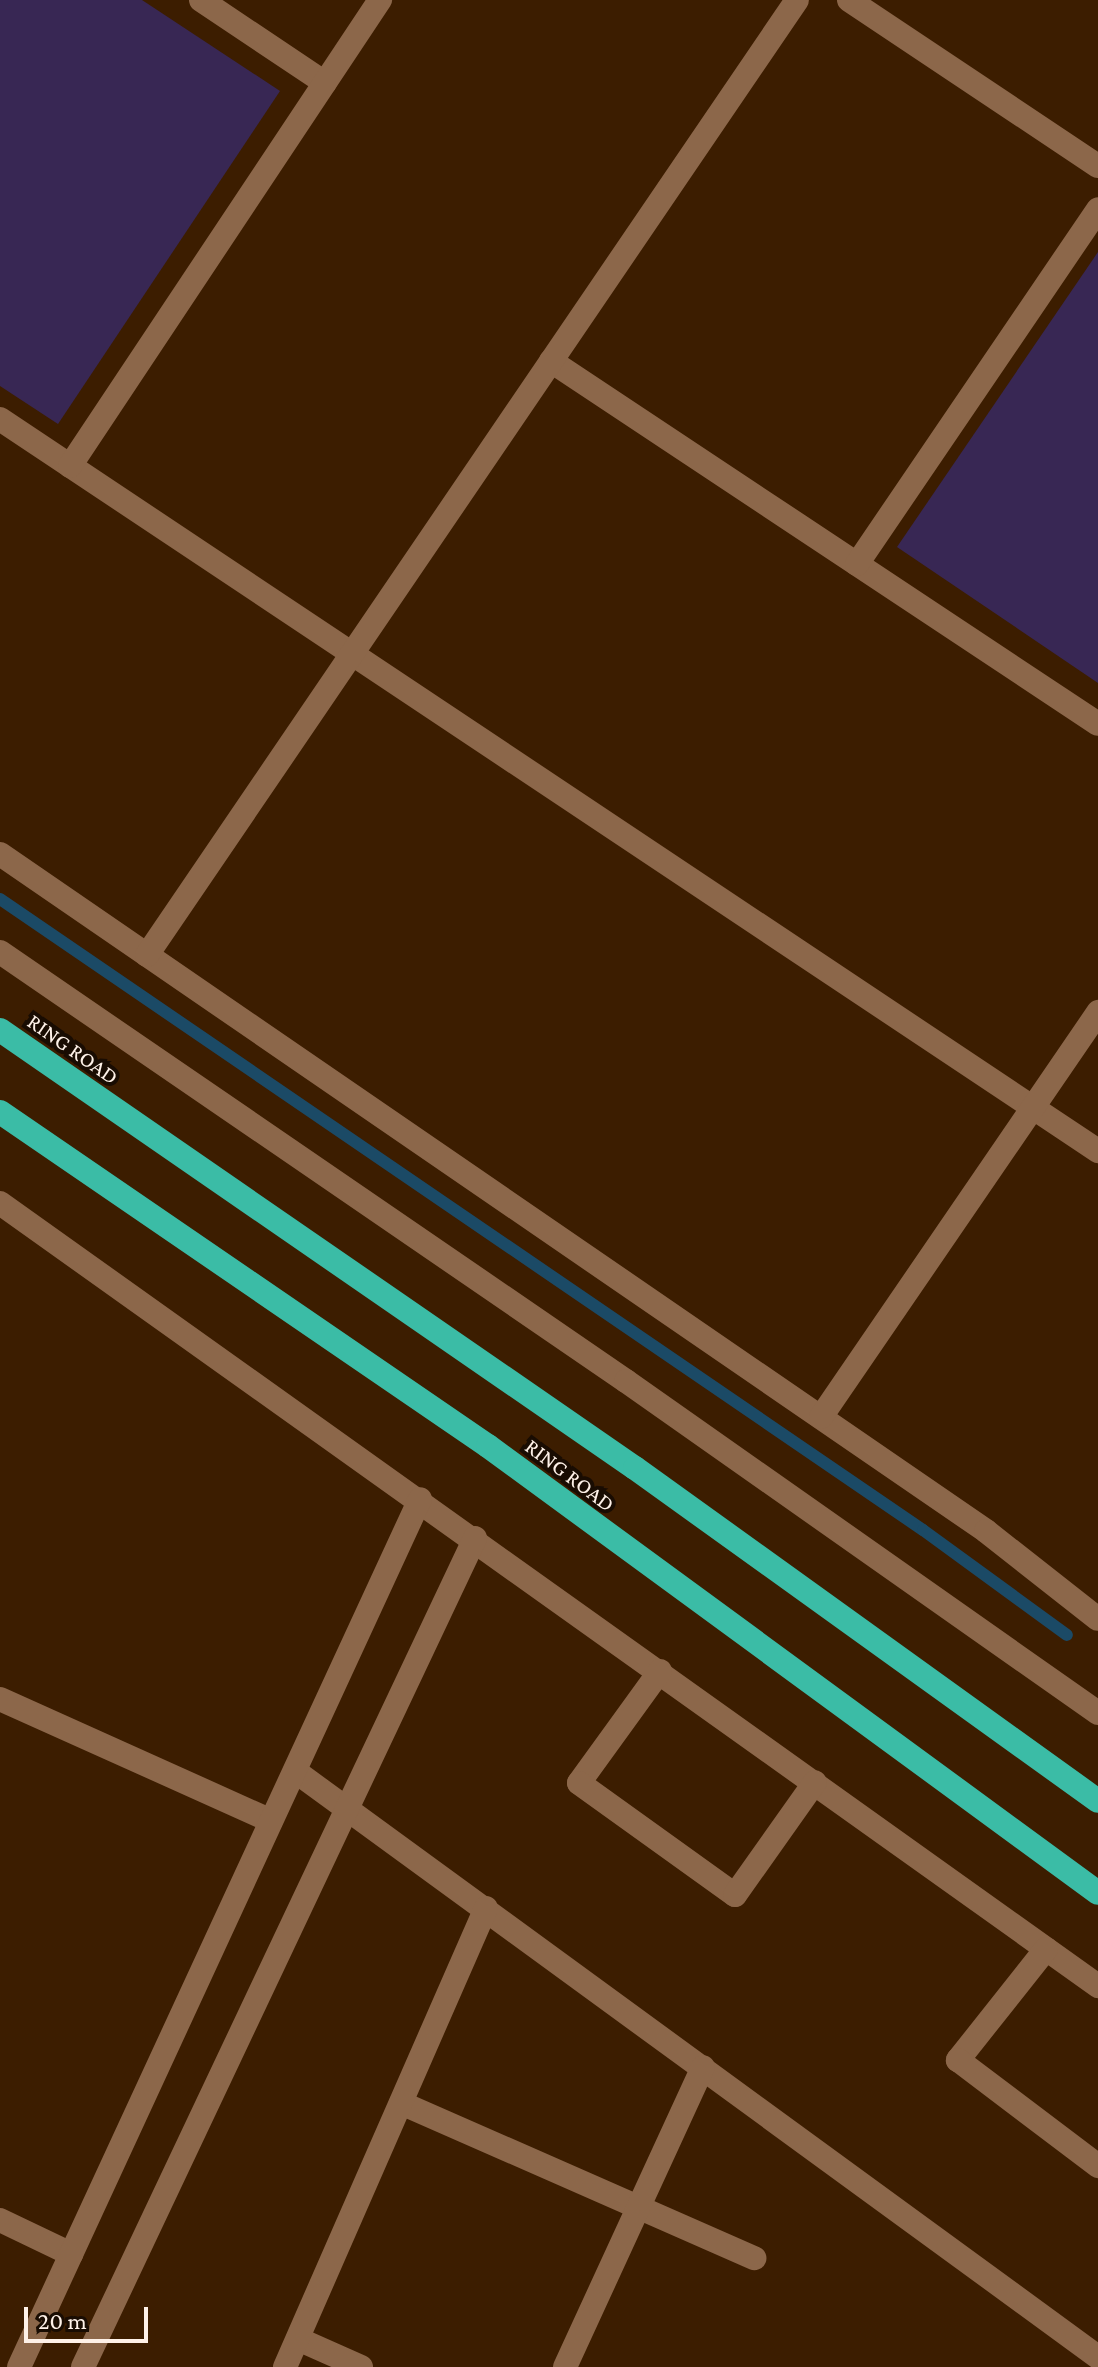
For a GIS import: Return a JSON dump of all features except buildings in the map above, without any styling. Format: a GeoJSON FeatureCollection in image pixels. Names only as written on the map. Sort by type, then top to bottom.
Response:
{"type":"FeatureCollection","features":[{"type":"Feature","properties":{"kind":"highway","name":"RING ROAD"},"geometry":{"type":"LineString","coordinates":[[0,1030],[622,1459],[1098,1801]]}},
{"type":"Feature","properties":{"kind":"highway","name":"RING ROAD"},"geometry":{"type":"LineString","coordinates":[[0,1112],[488,1446],[1098,1893]]}},
{"type":"Feature","properties":{"kind":"street"},"geometry":{"type":"LineString","coordinates":[[201,0],[325,83]]}},
{"type":"Feature","properties":{"kind":"street"},"geometry":{"type":"LineString","coordinates":[[70,466],[380,0]]}},
{"type":"Feature","properties":{"kind":"street"},"geometry":{"type":"LineString","coordinates":[[147,955],[797,0]]}},
{"type":"Feature","properties":{"kind":"street"},"geometry":{"type":"LineString","coordinates":[[849,0],[1098,166]]}},
{"type":"Feature","properties":{"kind":"street"},"geometry":{"type":"LineString","coordinates":[[857,564],[1098,209]]}},
{"type":"Feature","properties":{"kind":"street"},"geometry":{"type":"LineString","coordinates":[[551,361],[1098,724]]}},
{"type":"Feature","properties":{"kind":"street"},"geometry":{"type":"LineString","coordinates":[[0,419],[1098,1151]]}},
{"type":"Feature","properties":{"kind":"street"},"geometry":{"type":"LineString","coordinates":[[0,854],[986,1531],[1098,1619]]}},
{"type":"Feature","properties":{"kind":"street"},"geometry":{"type":"LineString","coordinates":[[0,952],[626,1381],[1098,1713]]}},
{"type":"Feature","properties":{"kind":"street"},"geometry":{"type":"LineString","coordinates":[[821,1417],[1098,1012]]}},
{"type":"Feature","properties":{"kind":"street"},"geometry":{"type":"LineString","coordinates":[[0,1203],[475,1538],[1098,1986]]}},
{"type":"Feature","properties":{"kind":"street"},"geometry":{"type":"LineString","coordinates":[[19,2367],[420,1499]]}},
{"type":"Feature","properties":{"kind":"street"},"geometry":{"type":"LineString","coordinates":[[83,2367],[346,1805],[475,1538]]}},
{"type":"Feature","properties":{"kind":"street"},"geometry":{"type":"LineString","coordinates":[[660,1671],[579,1783],[592,1793],[735,1895],[815,1782]]}},
{"type":"Feature","properties":{"kind":"street"},"geometry":{"type":"LineString","coordinates":[[0,1699],[271,1821]]}},
{"type":"Feature","properties":{"kind":"street"},"geometry":{"type":"LineString","coordinates":[[295,1771],[346,1805],[1098,2357]]}},
{"type":"Feature","properties":{"kind":"street"},"geometry":{"type":"LineString","coordinates":[[285,2367],[486,1908]]}},
{"type":"Feature","properties":{"kind":"street"},"geometry":{"type":"LineString","coordinates":[[1046,1949],[958,2060],[1098,2166]]}},
{"type":"Feature","properties":{"kind":"street"},"geometry":{"type":"LineString","coordinates":[[565,2367],[703,2067]]}},
{"type":"Feature","properties":{"kind":"street"},"geometry":{"type":"LineString","coordinates":[[401,2103],[754,2258]]}},
{"type":"Feature","properties":{"kind":"street"},"geometry":{"type":"LineString","coordinates":[[0,2220],[71,2254]]}},
{"type":"Feature","properties":{"kind":"street"},"geometry":{"type":"LineString","coordinates":[[298,2339],[361,2367]]}},
{"type":"Feature","properties":{"kind":"shaded area"},"geometry":{"type":"Polygon","coordinates":[[[0,0],[142,0],[280,91],[58,424],[0,386],[0,0]]]}},
{"type":"Feature","properties":{"kind":"shaded area"},"geometry":{"type":"Polygon","coordinates":[[[1098,252],[1098,683],[897,547],[1098,252]]]}},
{"type":"Feature","properties":{"kind":"waterway"},"geometry":{"type":"LineString","coordinates":[[0,899],[923,1530],[1067,1635]]}}]}
